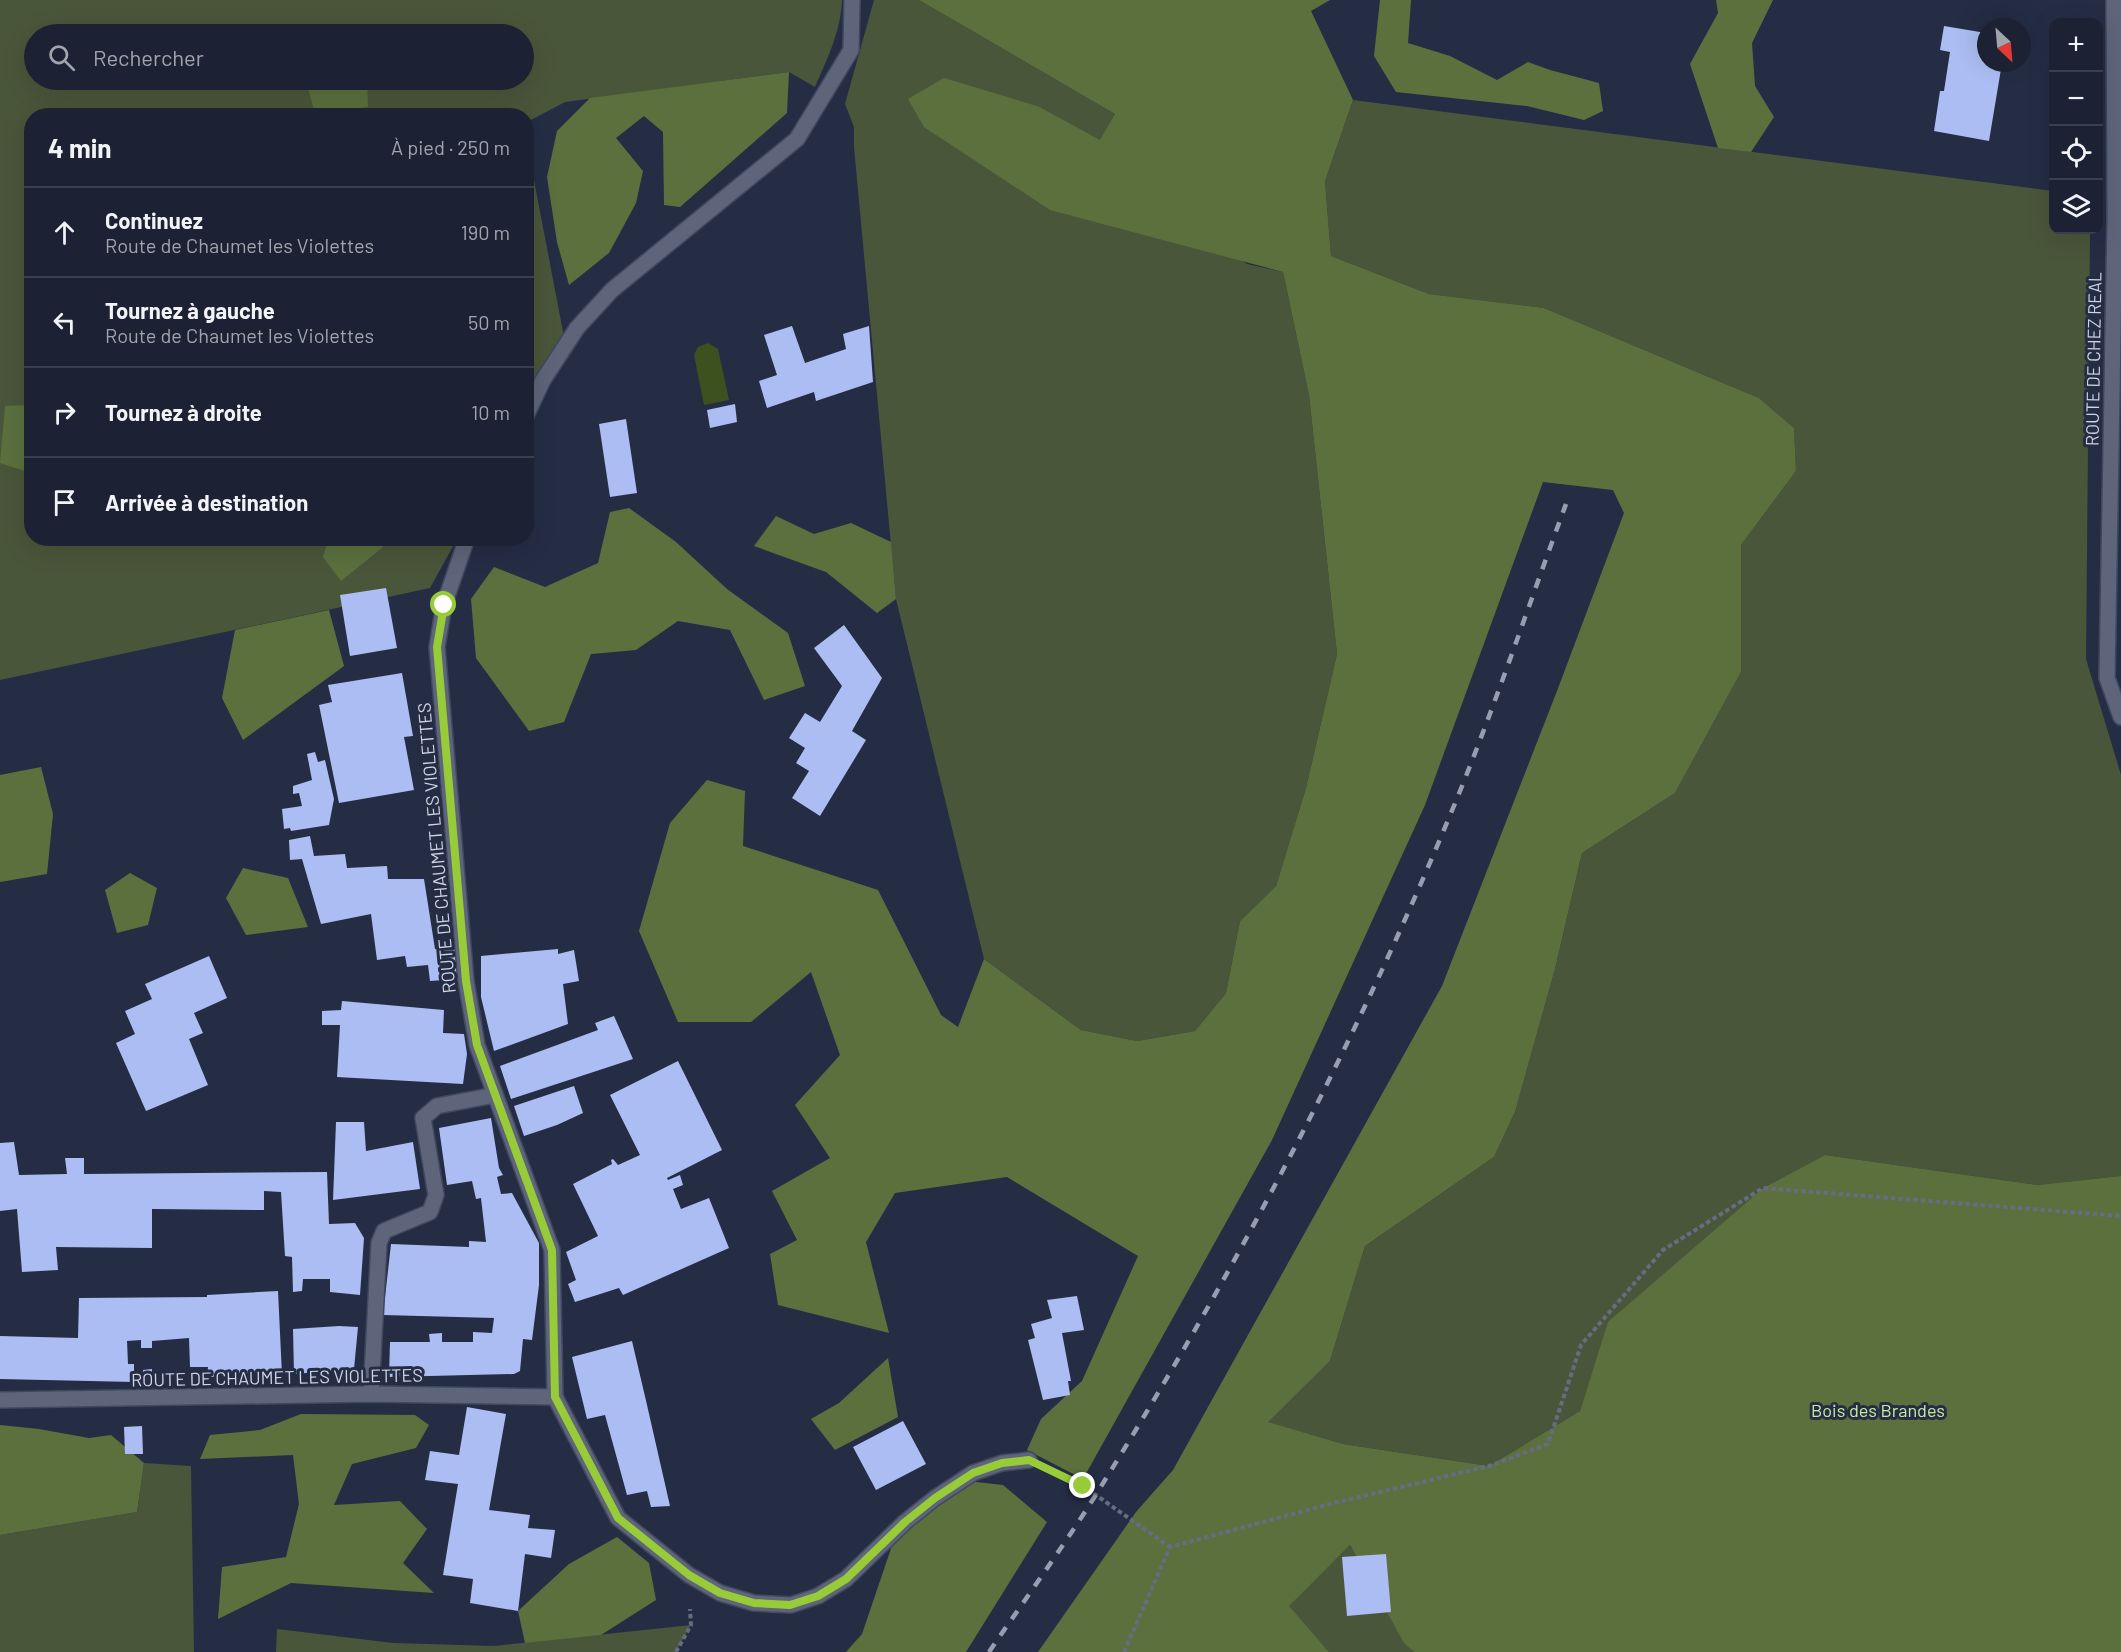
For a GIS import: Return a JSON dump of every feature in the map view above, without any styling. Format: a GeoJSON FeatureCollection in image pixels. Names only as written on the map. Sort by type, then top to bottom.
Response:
{"type":"FeatureCollection","features":[{"type":"Feature","properties":{"kind":"street"},"geometry":{"type":"LineString","coordinates":[[534,399],[543,380],[578,328],[612,290],[797,139],[851,50],[852,0]]}},
{"type":"Feature","properties":{"kind":"street","name":"ROUTE DE CHEZ REAL"},"geometry":{"type":"LineString","coordinates":[[2114,0],[2115,218],[2107,678],[2121,717]]}},
{"type":"Feature","properties":{"kind":"street","name":"ROUTE DE CHAUMET LES VIOLETTES"},"geometry":{"type":"LineString","coordinates":[[464,546],[444,605],[437,647],[466,981],[477,1045],[552,1250],[555,1397],[618,1518],[689,1575],[720,1593],[754,1603],[790,1605],[818,1596],[846,1579],[905,1522],[935,1498],[973,1473],[1002,1463],[1029,1460]]}},
{"type":"Feature","properties":{"kind":"street"},"geometry":{"type":"LineString","coordinates":[[371,1394],[379,1244],[384,1231],[430,1212],[436,1195],[423,1118],[437,1106],[495,1095]]}},
{"type":"Feature","properties":{"kind":"street","name":"ROUTE DE CHAUMET LES VIOLETTES"},"geometry":{"type":"LineString","coordinates":[[0,1400],[371,1394],[555,1397]]}},
{"type":"Feature","properties":{"kind":"path"},"geometry":{"type":"LineString","coordinates":[[1170,1547],[1330,1504],[1489,1466],[1548,1444],[1581,1346],[1663,1250],[1763,1188],[2121,1216]]}},
{"type":"Feature","properties":{"kind":"path"},"geometry":{"type":"LineString","coordinates":[[1029,1460],[1083,1486],[1170,1547]]}},
{"type":"Feature","properties":{"kind":"path"},"geometry":{"type":"LineString","coordinates":[[1124,1652],[1170,1547]]}},
{"type":"Feature","properties":{"kind":"path"},"geometry":{"type":"LineString","coordinates":[[676,1652],[691,1625],[689,1575]]}},
{"type":"Feature","properties":{"kind":"shaded area"},"geometry":{"type":"Polygon","coordinates":[[[0,0],[842,0],[836,34],[815,87],[789,72],[565,102],[534,118],[534,108],[24,108],[24,546],[453,546],[430,588],[0,680],[0,0]]]}},
{"type":"Feature","properties":{"kind":"shaded area"},"geometry":{"type":"Polygon","coordinates":[[[874,0],[919,0],[1115,114],[1101,141],[1040,107],[1247,264],[1283,272],[1309,395],[1337,654],[1306,788],[1276,886],[1240,921],[1226,993],[1195,1031],[1137,1041],[1081,1030],[984,959],[896,599],[854,127],[845,104],[874,0]]]}},
{"type":"Feature","properties":{"kind":"shaded area"},"geometry":{"type":"Polygon","coordinates":[[[1353,100],[2049,190],[2049,234],[2090,234],[2086,659],[2121,775],[2121,1176],[2037,1185],[1825,1155],[1763,1188],[1609,1322],[1580,1411],[1489,1466],[1343,1444],[1267,1422],[1330,1361],[1365,1246],[1494,1157],[1515,1112],[1555,969],[1582,853],[1675,793],[1741,672],[1741,545],[1796,471],[1794,428],[1759,398],[1544,308],[1429,294],[1331,256],[1325,181],[1353,100]]]}},
{"type":"Feature","properties":{"kind":"shaded area"},"geometry":{"type":"Polygon","coordinates":[[[534,180],[564,337],[534,395],[534,180]]]}},
{"type":"Feature","properties":{"kind":"shaded area"},"geometry":{"type":"Polygon","coordinates":[[[708,343],[718,349],[729,400],[704,405],[694,355],[698,347],[708,343]]]}},
{"type":"Feature","properties":{"kind":"shaded area"},"geometry":{"type":"Polygon","coordinates":[[[144,1463],[191,1466],[194,1652],[0,1652],[0,1535],[137,1512],[144,1463]]]}},
{"type":"Feature","properties":{"kind":"shaded area"},"geometry":{"type":"Polygon","coordinates":[[[1350,1545],[1404,1642],[1414,1652],[1329,1652],[1288,1606],[1350,1545]]]}},
{"type":"Feature","properties":{"kind":"shaded area"},"geometry":{"type":"Polygon","coordinates":[[[691,1625],[676,1652],[276,1652],[277,1629],[393,1643],[494,1646],[691,1625]]]}},
{"type":"Feature","properties":{"kind":"green space","name":"Bois des Brandes"},"geometry":{"type":"Polygon","coordinates":[[[919,0],[1330,0],[1311,11],[1353,100],[1325,181],[1331,256],[1429,294],[1544,308],[1759,398],[1794,428],[1796,471],[1741,545],[1741,672],[1675,793],[1582,853],[1555,969],[1515,1112],[1494,1157],[1365,1246],[1330,1361],[1268,1422],[1343,1444],[1489,1466],[1580,1411],[1608,1322],[1763,1188],[1825,1155],[2037,1185],[2121,1176],[2121,1652],[1414,1652],[1404,1643],[1350,1545],[1289,1606],[1329,1652],[1038,1652],[1136,1512],[1173,1470],[1442,986],[1624,513],[1613,490],[1543,482],[1425,805],[1272,1140],[1083,1479],[1027,1450],[1041,1419],[1082,1381],[1138,1256],[1007,1177],[895,1193],[866,1242],[889,1333],[778,1305],[770,1254],[797,1240],[772,1191],[830,1158],[795,1105],[840,1055],[811,972],[751,1022],[678,1022],[639,931],[670,823],[707,780],[745,791],[743,846],[878,890],[941,1015],[958,1027],[984,959],[1081,1030],[1137,1041],[1195,1031],[1226,993],[1240,921],[1276,886],[1306,788],[1337,654],[1309,395],[1283,272],[1050,210],[924,127],[908,99],[944,78],[1040,107],[1100,140],[1115,114],[919,0]]]}},
{"type":"Feature","properties":{"kind":"green space"},"geometry":{"type":"Polygon","coordinates":[[[1380,0],[1411,0],[1408,43],[1450,56],[1497,80],[1528,62],[1599,83],[1603,111],[1584,120],[1527,106],[1396,92],[1374,56],[1380,0]]]}},
{"type":"Feature","properties":{"kind":"green space"},"geometry":{"type":"Polygon","coordinates":[[[1716,0],[1773,0],[1752,43],[1755,86],[1774,117],[1751,152],[1718,148],[1690,64],[1718,13],[1716,0]]]}},
{"type":"Feature","properties":{"kind":"green space"},"geometry":{"type":"Polygon","coordinates":[[[789,72],[787,113],[680,207],[664,205],[663,132],[644,116],[616,138],[643,171],[636,203],[609,253],[569,285],[557,242],[547,177],[557,131],[590,98],[789,72]]]}},
{"type":"Feature","properties":{"kind":"green space"},"geometry":{"type":"Polygon","coordinates":[[[309,90],[367,90],[368,107],[313,108],[309,90]]]}},
{"type":"Feature","properties":{"kind":"green space"},"geometry":{"type":"Polygon","coordinates":[[[24,405],[24,471],[0,463],[5,406],[24,405]]]}},
{"type":"Feature","properties":{"kind":"green space"},"geometry":{"type":"Polygon","coordinates":[[[629,508],[676,542],[727,589],[788,633],[805,686],[764,700],[730,630],[678,621],[636,650],[591,654],[564,722],[529,731],[476,658],[471,599],[494,567],[545,587],[598,563],[610,512],[629,508]]]}},
{"type":"Feature","properties":{"kind":"green space"},"geometry":{"type":"Polygon","coordinates":[[[776,516],[814,534],[851,523],[891,542],[896,599],[877,613],[826,572],[754,546],[776,516]]]}},
{"type":"Feature","properties":{"kind":"green space"},"geometry":{"type":"Polygon","coordinates":[[[326,546],[383,547],[341,581],[323,557],[326,546]]]}},
{"type":"Feature","properties":{"kind":"green space"},"geometry":{"type":"Polygon","coordinates":[[[329,610],[344,666],[243,740],[222,698],[235,630],[329,610]]]}},
{"type":"Feature","properties":{"kind":"green space"},"geometry":{"type":"Polygon","coordinates":[[[41,767],[53,814],[47,874],[0,882],[0,775],[41,767]]]}},
{"type":"Feature","properties":{"kind":"green space"},"geometry":{"type":"Polygon","coordinates":[[[243,868],[288,878],[308,927],[246,935],[226,898],[243,868]]]}},
{"type":"Feature","properties":{"kind":"green space"},"geometry":{"type":"Polygon","coordinates":[[[130,873],[157,888],[148,925],[117,933],[105,890],[130,873]]]}},
{"type":"Feature","properties":{"kind":"green space"},"geometry":{"type":"Polygon","coordinates":[[[888,1358],[898,1417],[835,1450],[811,1419],[839,1403],[888,1358]]]}},
{"type":"Feature","properties":{"kind":"green space"},"geometry":{"type":"Polygon","coordinates":[[[301,1414],[415,1415],[429,1425],[416,1448],[352,1464],[334,1505],[400,1501],[427,1529],[403,1563],[434,1593],[291,1583],[218,1619],[222,1567],[286,1557],[299,1504],[293,1455],[200,1459],[210,1435],[260,1430],[301,1414]]]}},
{"type":"Feature","properties":{"kind":"green space"},"geometry":{"type":"Polygon","coordinates":[[[0,1425],[89,1438],[111,1435],[144,1463],[137,1512],[0,1535],[0,1425]]]}},
{"type":"Feature","properties":{"kind":"green space"},"geometry":{"type":"Polygon","coordinates":[[[958,1480],[1003,1485],[1047,1522],[966,1652],[846,1652],[862,1634],[899,1525],[958,1480]]]}},
{"type":"Feature","properties":{"kind":"green space"},"geometry":{"type":"Polygon","coordinates":[[[617,1537],[649,1563],[656,1600],[601,1635],[525,1643],[518,1611],[569,1564],[617,1537]]]}},
{"type":"Feature","properties":{"kind":"building"},"geometry":{"type":"Polygon","coordinates":[[[1944,26],[1977,32],[1977,72],[2000,72],[1989,141],[1934,131],[1940,91],[1944,91],[1950,52],[1940,50],[1944,26]]]}},
{"type":"Feature","properties":{"kind":"building"},"geometry":{"type":"Polygon","coordinates":[[[792,326],[805,363],[846,349],[843,334],[869,326],[873,382],[816,401],[814,392],[767,408],[759,381],[777,375],[764,335],[792,326]]]}},
{"type":"Feature","properties":{"kind":"building"},"geometry":{"type":"Polygon","coordinates":[[[735,404],[737,422],[710,428],[707,410],[735,404]]]}},
{"type":"Feature","properties":{"kind":"building"},"geometry":{"type":"Polygon","coordinates":[[[626,419],[637,493],[610,497],[599,424],[626,419]]]}},
{"type":"Feature","properties":{"kind":"building"},"geometry":{"type":"Polygon","coordinates":[[[386,588],[397,648],[350,656],[340,595],[386,588]]]}},
{"type":"Feature","properties":{"kind":"building"},"geometry":{"type":"Polygon","coordinates":[[[844,625],[882,678],[852,731],[866,740],[820,816],[792,798],[809,771],[796,763],[805,748],[789,738],[805,713],[820,722],[842,686],[814,648],[844,625]]]}},
{"type":"Feature","properties":{"kind":"building"},"geometry":{"type":"Polygon","coordinates":[[[402,673],[413,736],[404,737],[414,790],[339,803],[319,705],[332,702],[328,685],[402,673]]]}},
{"type":"Feature","properties":{"kind":"building"},"geometry":{"type":"Polygon","coordinates":[[[315,752],[318,762],[325,760],[334,799],[329,825],[291,831],[290,828],[284,829],[282,809],[302,806],[299,793],[293,794],[293,786],[312,780],[307,754],[315,752]]]}},
{"type":"Feature","properties":{"kind":"building"},"geometry":{"type":"Polygon","coordinates":[[[310,836],[314,856],[345,854],[347,868],[387,866],[388,879],[424,879],[435,949],[456,950],[459,979],[430,981],[428,965],[407,967],[405,956],[377,960],[371,914],[321,924],[302,859],[290,860],[289,840],[310,836]]]}},
{"type":"Feature","properties":{"kind":"building"},"geometry":{"type":"Polygon","coordinates":[[[558,949],[558,954],[574,950],[579,981],[563,984],[568,1024],[494,1051],[481,997],[481,956],[558,949]]]}},
{"type":"Feature","properties":{"kind":"building"},"geometry":{"type":"Polygon","coordinates":[[[209,956],[227,998],[194,1013],[203,1033],[189,1039],[208,1085],[146,1111],[116,1043],[135,1034],[125,1011],[152,999],[145,984],[209,956]]]}},
{"type":"Feature","properties":{"kind":"building"},"geometry":{"type":"Polygon","coordinates":[[[342,1001],[444,1010],[443,1033],[464,1034],[467,1054],[463,1084],[337,1077],[340,1025],[322,1025],[322,1011],[341,1010],[342,1001]]]}},
{"type":"Feature","properties":{"kind":"building"},"geometry":{"type":"Polygon","coordinates":[[[614,1016],[633,1059],[511,1099],[500,1066],[598,1030],[595,1023],[614,1016]]]}},
{"type":"Feature","properties":{"kind":"building"},"geometry":{"type":"Polygon","coordinates":[[[678,1061],[722,1150],[667,1178],[668,1180],[680,1175],[683,1185],[673,1189],[681,1209],[709,1198],[729,1248],[623,1295],[619,1288],[575,1302],[568,1284],[576,1280],[566,1252],[598,1236],[573,1184],[612,1164],[613,1159],[618,1165],[640,1155],[610,1095],[678,1061]]]}},
{"type":"Feature","properties":{"kind":"building"},"geometry":{"type":"Polygon","coordinates":[[[574,1086],[583,1113],[524,1136],[514,1106],[574,1086]]]}},
{"type":"Feature","properties":{"kind":"building"},"geometry":{"type":"Polygon","coordinates":[[[491,1118],[499,1168],[503,1175],[497,1177],[501,1194],[512,1193],[539,1243],[539,1285],[532,1340],[523,1339],[520,1371],[514,1374],[389,1377],[390,1342],[430,1342],[429,1334],[442,1333],[442,1342],[473,1342],[473,1332],[492,1333],[494,1318],[383,1315],[391,1244],[469,1247],[469,1241],[486,1242],[481,1198],[476,1199],[472,1181],[447,1185],[439,1128],[491,1118]]]}},
{"type":"Feature","properties":{"kind":"building"},"geometry":{"type":"Polygon","coordinates":[[[336,1122],[364,1122],[366,1151],[413,1142],[420,1189],[333,1200],[336,1122]]]}},
{"type":"Feature","properties":{"kind":"building"},"geometry":{"type":"Polygon","coordinates":[[[14,1142],[19,1175],[67,1174],[65,1158],[84,1158],[84,1174],[327,1172],[329,1224],[355,1223],[364,1238],[360,1295],[330,1292],[330,1279],[303,1279],[302,1291],[293,1292],[292,1257],[285,1256],[281,1192],[264,1191],[264,1210],[152,1209],[152,1248],[56,1247],[58,1270],[22,1272],[17,1209],[0,1211],[0,1143],[14,1142]]]}},
{"type":"Feature","properties":{"kind":"building"},"geometry":{"type":"Polygon","coordinates":[[[278,1291],[282,1375],[207,1377],[208,1367],[190,1367],[189,1338],[152,1341],[152,1348],[141,1348],[141,1340],[127,1341],[128,1364],[134,1364],[134,1382],[0,1379],[0,1336],[78,1338],[79,1298],[207,1297],[207,1295],[278,1291]]]}},
{"type":"Feature","properties":{"kind":"building"},"geometry":{"type":"Polygon","coordinates":[[[1077,1296],[1084,1330],[1062,1333],[1071,1381],[1068,1381],[1070,1395],[1043,1400],[1028,1340],[1035,1338],[1031,1324],[1052,1318],[1047,1300],[1077,1296]]]}},
{"type":"Feature","properties":{"kind":"building"},"geometry":{"type":"Polygon","coordinates":[[[358,1327],[354,1369],[294,1374],[293,1329],[358,1327]]]}},
{"type":"Feature","properties":{"kind":"building"},"geometry":{"type":"Polygon","coordinates":[[[632,1341],[670,1506],[651,1507],[647,1491],[627,1495],[605,1415],[587,1419],[572,1357],[632,1341]]]}},
{"type":"Feature","properties":{"kind":"building"},"geometry":{"type":"Polygon","coordinates":[[[152,1369],[152,1382],[143,1382],[143,1370],[152,1369]]]}},
{"type":"Feature","properties":{"kind":"building"},"geometry":{"type":"Polygon","coordinates":[[[467,1407],[506,1414],[489,1510],[530,1515],[528,1528],[555,1530],[551,1558],[525,1554],[518,1611],[470,1603],[473,1579],[443,1575],[458,1484],[425,1480],[430,1451],[459,1455],[467,1407]]]}},
{"type":"Feature","properties":{"kind":"building"},"geometry":{"type":"Polygon","coordinates":[[[903,1421],[926,1464],[876,1490],[853,1447],[903,1421]]]}},
{"type":"Feature","properties":{"kind":"building"},"geometry":{"type":"Polygon","coordinates":[[[142,1426],[143,1454],[125,1454],[124,1427],[142,1426]]]}},
{"type":"Feature","properties":{"kind":"building"},"geometry":{"type":"Polygon","coordinates":[[[1386,1554],[1391,1612],[1347,1616],[1342,1557],[1386,1554]]]}},
{"type":"Feature","properties":{"kind":"railway"},"geometry":{"type":"LineString","coordinates":[[989,1652],[1077,1524],[1154,1400],[1247,1237],[1334,1070],[1375,985],[1451,813],[1496,698],[1566,504]]}},
{"type":"Feature","properties":{"kind":"route"},"geometry":{"type":"LineString","coordinates":[[444,605],[437,647],[466,981],[477,1045],[552,1250],[555,1397],[618,1518],[689,1575],[720,1593],[754,1603],[790,1605],[818,1596],[846,1579],[905,1522],[935,1498],[973,1473],[1002,1463],[1029,1460],[1083,1486]]}}]}
